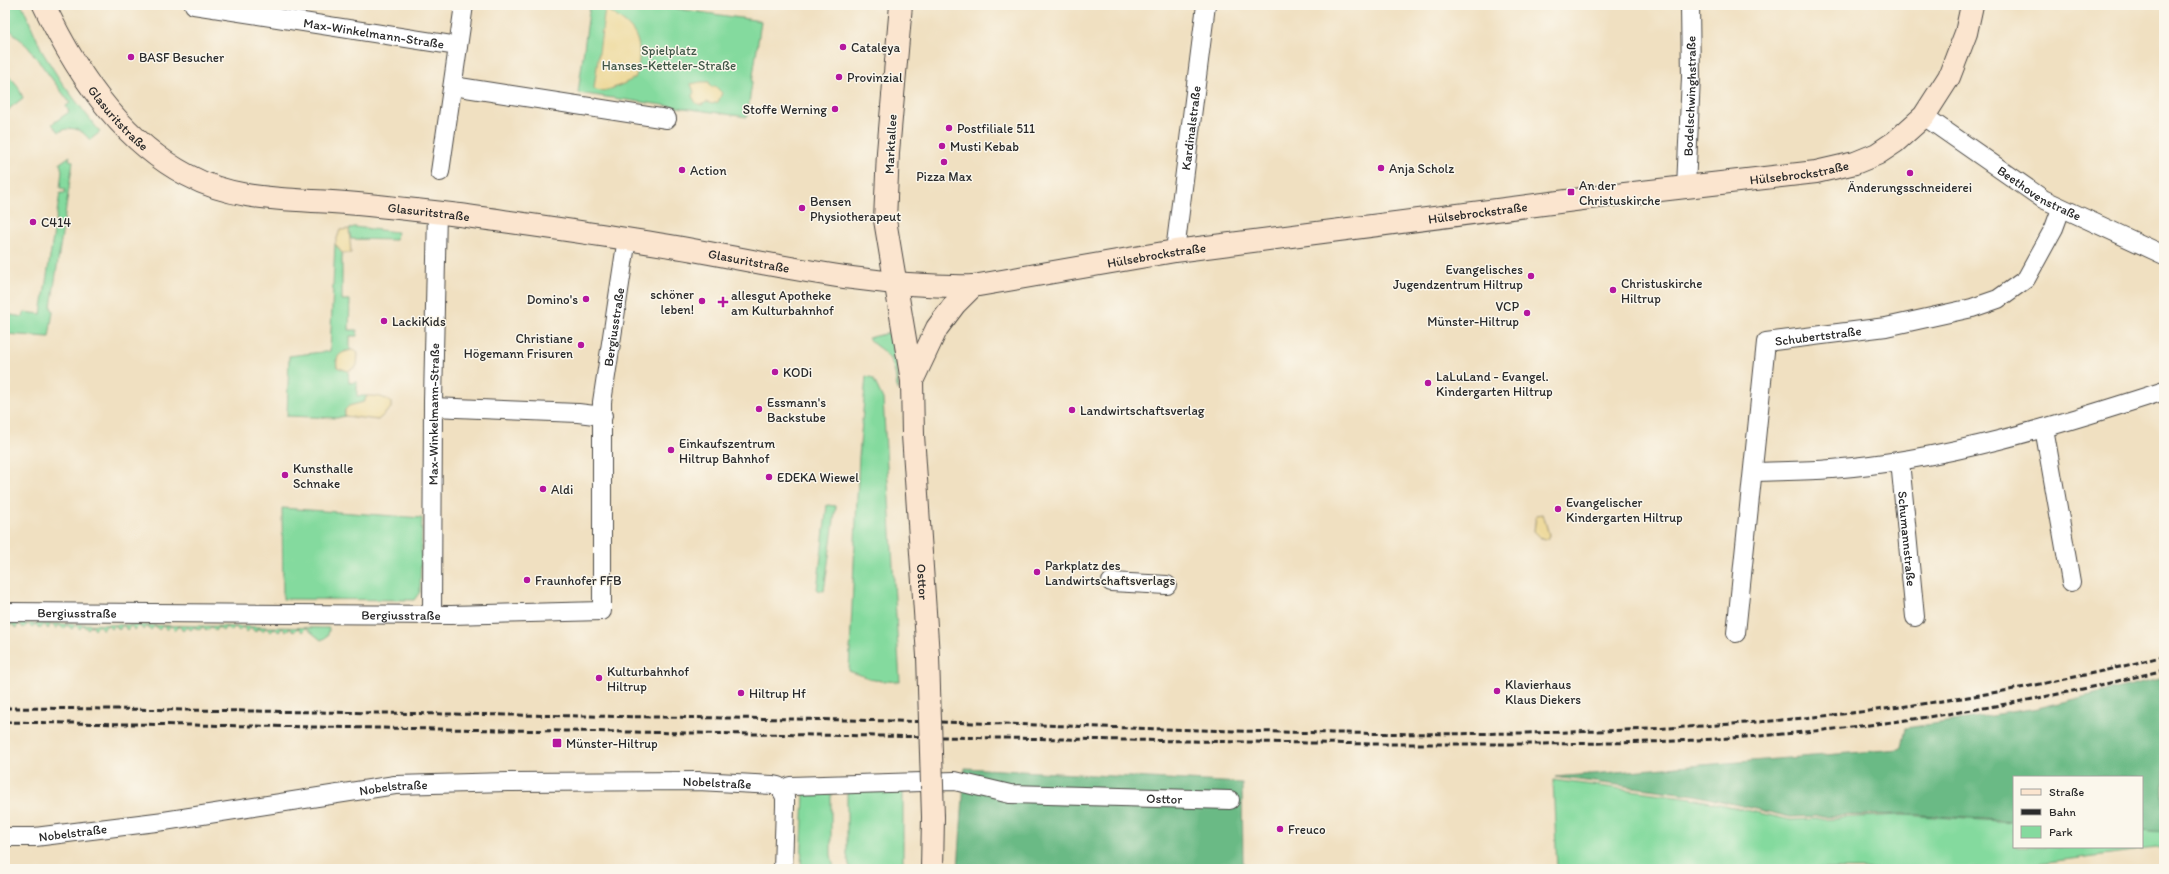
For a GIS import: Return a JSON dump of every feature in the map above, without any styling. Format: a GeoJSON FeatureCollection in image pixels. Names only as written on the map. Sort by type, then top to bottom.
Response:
{"type":"FeatureCollection","features":[{"type":"Feature","properties":{"kind":"main road","name":"Glasuritstraße"},"geometry":{"type":"LineString","coordinates":[[44,5],[55,29],[75,63],[113,115],[152,151],[188,176],[228,192],[246,196],[437,212],[627,238],[830,276],[895,282]]}},
{"type":"Feature","properties":{"kind":"main road","name":"Marktallee"},"geometry":{"type":"LineString","coordinates":[[895,282],[885,220],[889,141],[901,5]]}},
{"type":"Feature","properties":{"kind":"main road","name":"Hülsebrockstraße"},"geometry":{"type":"LineString","coordinates":[[895,282],[943,287],[973,286],[1175,252],[1686,187],[1816,172],[1855,163],[1877,154],[1895,142],[1924,116],[1949,77],[1966,33],[1972,5]]}},
{"type":"Feature","properties":{"kind":"main road","name":"Osttor"},"geometry":{"type":"LineString","coordinates":[[895,282],[912,382],[912,435],[928,656],[933,817],[932,869]]}},
{"type":"Feature","properties":{"kind":"main road","name":"Osttor"},"geometry":{"type":"LineString","coordinates":[[912,382],[937,328],[955,304],[973,286]]}},
{"type":"Feature","properties":{"kind":"street","name":"Max-Winkelmann-Straße"},"geometry":{"type":"LineString","coordinates":[[194,5],[458,46]]}},
{"type":"Feature","properties":{"kind":"street","name":"Max-Winkelmann-Straße"},"geometry":{"type":"LineString","coordinates":[[440,172],[464,5]]}},
{"type":"Feature","properties":{"kind":"street","name":"Kardinalstraße"},"geometry":{"type":"LineString","coordinates":[[1175,252],[1206,5]]}},
{"type":"Feature","properties":{"kind":"street","name":"Bodelschwinghstraße"},"geometry":{"type":"LineString","coordinates":[[1686,187],[1691,77],[1690,5]]}},
{"type":"Feature","properties":{"kind":"street"},"geometry":{"type":"LineString","coordinates":[[453,86],[667,119]]}},
{"type":"Feature","properties":{"kind":"street","name":"Beethovenstraße"},"geometry":{"type":"LineString","coordinates":[[1924,116],[2043,199],[2061,209],[2164,255]]}},
{"type":"Feature","properties":{"kind":"street","name":"Schubertstraße"},"geometry":{"type":"LineString","coordinates":[[1736,633],[1766,342],[1886,327],[1972,308],[1998,299],[2026,280],[2054,228],[2061,209]]}},
{"type":"Feature","properties":{"kind":"street","name":"Max-Winkelmann-Straße"},"geometry":{"type":"LineString","coordinates":[[432,615],[433,407],[437,212]]}},
{"type":"Feature","properties":{"kind":"street","name":"Bergiusstraße"},"geometry":{"type":"LineString","coordinates":[[5,612],[432,615],[602,611],[603,413],[627,238]]}},
{"type":"Feature","properties":{"kind":"street"},"geometry":{"type":"LineString","coordinates":[[1753,472],[1832,469],[1900,461],[1976,446],[2044,428],[2164,391]]}},
{"type":"Feature","properties":{"kind":"street"},"geometry":{"type":"LineString","coordinates":[[433,407],[603,413]]}},
{"type":"Feature","properties":{"kind":"street"},"geometry":{"type":"LineString","coordinates":[[2044,428],[2071,582]]}},
{"type":"Feature","properties":{"kind":"street","name":"Schumannstraße"},"geometry":{"type":"LineString","coordinates":[[1900,461],[1915,617]]}},
{"type":"Feature","properties":{"kind":"street"},"geometry":{"type":"LineString","coordinates":[[1111,582],[1167,585]]}},
{"type":"Feature","properties":{"kind":"street","name":"Nobelstraße"},"geometry":{"type":"LineString","coordinates":[[5,837],[34,836],[164,821],[395,785],[526,782],[698,781],[773,785],[778,786],[782,791]]}},
{"type":"Feature","properties":{"kind":"street","name":"Osttor"},"geometry":{"type":"LineString","coordinates":[[782,791],[790,786],[819,784],[955,781],[1010,794],[1230,800]]}},
{"type":"Feature","properties":{"kind":"street"},"geometry":{"type":"LineString","coordinates":[[782,791],[785,802],[782,869]]}},
{"type":"Feature","properties":{"kind":"green space"},"geometry":{"type":"Polygon","coordinates":[[[5,5],[22,5],[43,53],[62,83],[100,132],[90,140],[76,129],[68,129],[59,132],[52,124],[69,112],[66,106],[70,103],[28,47],[5,25],[5,5]]]}},
{"type":"Feature","properties":{"kind":"green space","name":"Spielplatz Hanses-Ketteler-Straße"},"geometry":{"type":"Polygon","coordinates":[[[590,5],[651,5],[761,21],[747,117],[578,93],[590,5]]]}},
{"type":"Feature","properties":{"kind":"green space"},"geometry":{"type":"Polygon","coordinates":[[[5,71],[18,86],[23,98],[10,108],[5,115],[5,71]]]}},
{"type":"Feature","properties":{"kind":"green space"},"geometry":{"type":"Polygon","coordinates":[[[70,156],[69,160],[73,161],[51,307],[53,311],[49,337],[5,334],[5,314],[23,317],[24,312],[41,314],[60,193],[65,193],[65,189],[60,188],[62,171],[60,163],[70,156]]]}},
{"type":"Feature","properties":{"kind":"green space"},"geometry":{"type":"Polygon","coordinates":[[[354,227],[397,232],[396,240],[351,239],[349,229],[354,227]]]}},
{"type":"Feature","properties":{"kind":"green space"},"geometry":{"type":"Polygon","coordinates":[[[335,244],[342,253],[342,300],[350,300],[349,330],[357,330],[357,336],[350,336],[350,351],[345,351],[336,360],[337,367],[348,371],[349,383],[357,382],[357,396],[367,396],[364,402],[349,406],[345,410],[345,416],[337,418],[287,416],[289,356],[330,351],[335,244]]]}},
{"type":"Feature","properties":{"kind":"green space"},"geometry":{"type":"Polygon","coordinates":[[[889,333],[897,363],[899,389],[897,390],[891,361],[885,353],[868,338],[889,333]]]}},
{"type":"Feature","properties":{"kind":"green space"},"geometry":{"type":"Polygon","coordinates":[[[866,376],[873,378],[883,399],[900,682],[874,680],[849,671],[859,456],[866,376]]]}},
{"type":"Feature","properties":{"kind":"green space"},"geometry":{"type":"Polygon","coordinates":[[[827,505],[836,506],[824,591],[817,590],[827,505]]]}},
{"type":"Feature","properties":{"kind":"green space"},"geometry":{"type":"Polygon","coordinates":[[[282,508],[422,518],[420,592],[414,600],[283,599],[282,508]]]}},
{"type":"Feature","properties":{"kind":"green space"},"geometry":{"type":"Polygon","coordinates":[[[5,623],[329,628],[329,632],[325,638],[321,640],[306,628],[302,632],[298,628],[294,632],[290,628],[286,632],[282,628],[279,632],[274,628],[271,632],[266,628],[263,631],[258,628],[255,632],[251,628],[247,632],[243,627],[239,631],[235,627],[231,631],[226,627],[223,631],[218,627],[215,631],[211,627],[207,631],[203,627],[199,630],[194,627],[191,630],[187,627],[183,631],[179,626],[175,630],[171,626],[167,630],[163,626],[159,630],[155,626],[151,630],[147,626],[144,630],[139,626],[135,630],[131,626],[127,630],[123,625],[119,630],[115,625],[111,629],[107,625],[103,630],[99,625],[95,629],[92,625],[88,629],[83,625],[80,629],[75,625],[72,629],[67,625],[64,629],[59,625],[56,629],[51,624],[48,629],[44,624],[40,629],[35,624],[32,628],[28,624],[24,628],[19,624],[16,628],[11,624],[8,628],[5,623]]]}},
{"type":"Feature","properties":{"kind":"green space"},"geometry":{"type":"Polygon","coordinates":[[[2164,677],[2164,832],[2143,830],[2143,776],[2013,776],[2013,821],[1904,814],[1790,817],[1695,795],[1555,777],[1899,749],[1902,747],[1906,728],[2038,708],[2164,677]]]}},
{"type":"Feature","properties":{"kind":"green space"},"geometry":{"type":"Polygon","coordinates":[[[965,768],[1242,783],[1243,862],[1249,869],[958,869],[965,768]]]}},
{"type":"Feature","properties":{"kind":"green space"},"geometry":{"type":"Polygon","coordinates":[[[1553,780],[1692,798],[1791,820],[1903,815],[2013,822],[2013,848],[2143,848],[2143,830],[2164,832],[2164,847],[1994,869],[1557,869],[1553,780]]]}},
{"type":"Feature","properties":{"kind":"green space"},"geometry":{"type":"Polygon","coordinates":[[[903,788],[903,869],[850,869],[847,855],[847,789],[903,788]]]}},
{"type":"Feature","properties":{"kind":"green space"},"geometry":{"type":"Polygon","coordinates":[[[804,792],[831,792],[831,855],[834,869],[801,869],[804,792]]]}},
{"type":"Feature","properties":{"kind":"sand"},"geometry":{"type":"Polygon","coordinates":[[[605,9],[620,19],[631,29],[638,41],[639,59],[635,78],[614,88],[602,91],[594,88],[605,9]]]}},
{"type":"Feature","properties":{"kind":"sand"},"geometry":{"type":"Polygon","coordinates":[[[709,82],[711,87],[715,86],[722,93],[718,102],[712,104],[707,102],[701,105],[696,103],[692,96],[694,92],[691,84],[709,82]]]}},
{"type":"Feature","properties":{"kind":"sand"},"geometry":{"type":"Polygon","coordinates":[[[349,229],[351,253],[342,253],[335,244],[340,230],[349,229]]]}},
{"type":"Feature","properties":{"kind":"sand"},"geometry":{"type":"Polygon","coordinates":[[[353,350],[358,353],[357,366],[348,371],[337,367],[338,356],[353,350]]]}},
{"type":"Feature","properties":{"kind":"sand"},"geometry":{"type":"Polygon","coordinates":[[[367,396],[382,397],[391,402],[391,408],[378,420],[345,416],[345,410],[349,406],[364,402],[367,396]]]}},
{"type":"Feature","properties":{"kind":"sand"},"geometry":{"type":"Polygon","coordinates":[[[1543,514],[1549,535],[1547,539],[1543,540],[1534,531],[1536,515],[1543,514]]]}},
{"type":"Feature","properties":{"kind":"railway"},"geometry":{"type":"LineString","coordinates":[[5,708],[842,720],[1272,732],[1422,734],[1572,732],[1721,725],[1870,711],[2018,688],[2164,656]]}},
{"type":"Feature","properties":{"kind":"railway"},"geometry":{"type":"LineString","coordinates":[[5,722],[1376,744],[1601,743],[1737,738],[1860,726],[1921,718],[2043,697],[2164,670]]}},
{"type":"Feature","properties":{"kind":"place","name":"Cataleya"},"geometry":{"type":"Point","coordinates":[843,47]}},
{"type":"Feature","properties":{"kind":"place","name":"BASF Besucher"},"geometry":{"type":"Point","coordinates":[131,57]}},
{"type":"Feature","properties":{"kind":"place","name":"Provinzial"},"geometry":{"type":"Point","coordinates":[839,77]}},
{"type":"Feature","properties":{"kind":"place","name":"Stoffe Werning"},"geometry":{"type":"Point","coordinates":[835,109]}},
{"type":"Feature","properties":{"kind":"place","name":"Postfiliale 511"},"geometry":{"type":"Point","coordinates":[949,128]}},
{"type":"Feature","properties":{"kind":"place","name":"Musti Kebab"},"geometry":{"type":"Point","coordinates":[942,146]}},
{"type":"Feature","properties":{"kind":"place","name":"Pizza Max"},"geometry":{"type":"Point","coordinates":[944,162]}},
{"type":"Feature","properties":{"kind":"place","name":"Anja Scholz"},"geometry":{"type":"Point","coordinates":[1381,168]}},
{"type":"Feature","properties":{"kind":"place","name":"Action"},"geometry":{"type":"Point","coordinates":[682,170]}},
{"type":"Feature","properties":{"kind":"place","name":"Änderungsschneiderei"},"geometry":{"type":"Point","coordinates":[1910,173]}},
{"type":"Feature","properties":{"kind":"place","name":"An der Christuskirche"},"geometry":{"type":"Point","coordinates":[1571,192]}},
{"type":"Feature","properties":{"kind":"place","name":"Bensen Physiotherapeut"},"geometry":{"type":"Point","coordinates":[802,208]}},
{"type":"Feature","properties":{"kind":"place","name":"C414"},"geometry":{"type":"Point","coordinates":[33,222]}},
{"type":"Feature","properties":{"kind":"place","name":"Evangelisches Jugendzentrum Hiltrup"},"geometry":{"type":"Point","coordinates":[1531,276]}},
{"type":"Feature","properties":{"kind":"place","name":"Christuskirche Hiltrup"},"geometry":{"type":"Point","coordinates":[1613,290]}},
{"type":"Feature","properties":{"kind":"place","name":"Domino's"},"geometry":{"type":"Point","coordinates":[586,299]}},
{"type":"Feature","properties":{"kind":"place","name":"schöner leben!"},"geometry":{"type":"Point","coordinates":[702,301]}},
{"type":"Feature","properties":{"kind":"place","name":"allesgut Apotheke am Kulturbahnhof"},"geometry":{"type":"Point","coordinates":[723,302]}},
{"type":"Feature","properties":{"kind":"place","name":"VCP Münster-Hiltrup"},"geometry":{"type":"Point","coordinates":[1527,313]}},
{"type":"Feature","properties":{"kind":"place","name":"LackiKids"},"geometry":{"type":"Point","coordinates":[384,321]}},
{"type":"Feature","properties":{"kind":"place","name":"Christiane Högemann Frisuren"},"geometry":{"type":"Point","coordinates":[581,345]}},
{"type":"Feature","properties":{"kind":"place","name":"KODi"},"geometry":{"type":"Point","coordinates":[775,372]}},
{"type":"Feature","properties":{"kind":"place","name":"LaLuLand - Evangel. Kindergarten Hiltrup"},"geometry":{"type":"Point","coordinates":[1428,383]}},
{"type":"Feature","properties":{"kind":"place","name":"Essmann's Backstube"},"geometry":{"type":"Point","coordinates":[759,409]}},
{"type":"Feature","properties":{"kind":"place","name":"Landwirtschaftsverlag"},"geometry":{"type":"Point","coordinates":[1072,410]}},
{"type":"Feature","properties":{"kind":"place","name":"Einkaufszentrum Hiltrup Bahnhof"},"geometry":{"type":"Point","coordinates":[671,450]}},
{"type":"Feature","properties":{"kind":"place","name":"Kunsthalle Schnake"},"geometry":{"type":"Point","coordinates":[285,475]}},
{"type":"Feature","properties":{"kind":"place","name":"EDEKA Wiewel"},"geometry":{"type":"Point","coordinates":[769,477]}},
{"type":"Feature","properties":{"kind":"place","name":"Aldi"},"geometry":{"type":"Point","coordinates":[543,489]}},
{"type":"Feature","properties":{"kind":"place","name":"Evangelischer Kindergarten Hiltrup"},"geometry":{"type":"Point","coordinates":[1558,509]}},
{"type":"Feature","properties":{"kind":"place","name":"Parkplatz des Landwirtschaftsverlags"},"geometry":{"type":"Point","coordinates":[1037,572]}},
{"type":"Feature","properties":{"kind":"place","name":"Fraunhofer FFB"},"geometry":{"type":"Point","coordinates":[527,580]}},
{"type":"Feature","properties":{"kind":"place","name":"Kulturbahnhof Hiltrup"},"geometry":{"type":"Point","coordinates":[599,678]}},
{"type":"Feature","properties":{"kind":"place","name":"Klavierhaus Klaus Diekers"},"geometry":{"type":"Point","coordinates":[1497,691]}},
{"type":"Feature","properties":{"kind":"place","name":"Hiltrup Hf"},"geometry":{"type":"Point","coordinates":[741,693]}},
{"type":"Feature","properties":{"kind":"place","name":"Münster-Hiltrup"},"geometry":{"type":"Point","coordinates":[557,743]}},
{"type":"Feature","properties":{"kind":"place","name":"Freuco"},"geometry":{"type":"Point","coordinates":[1280,829]}}]}
